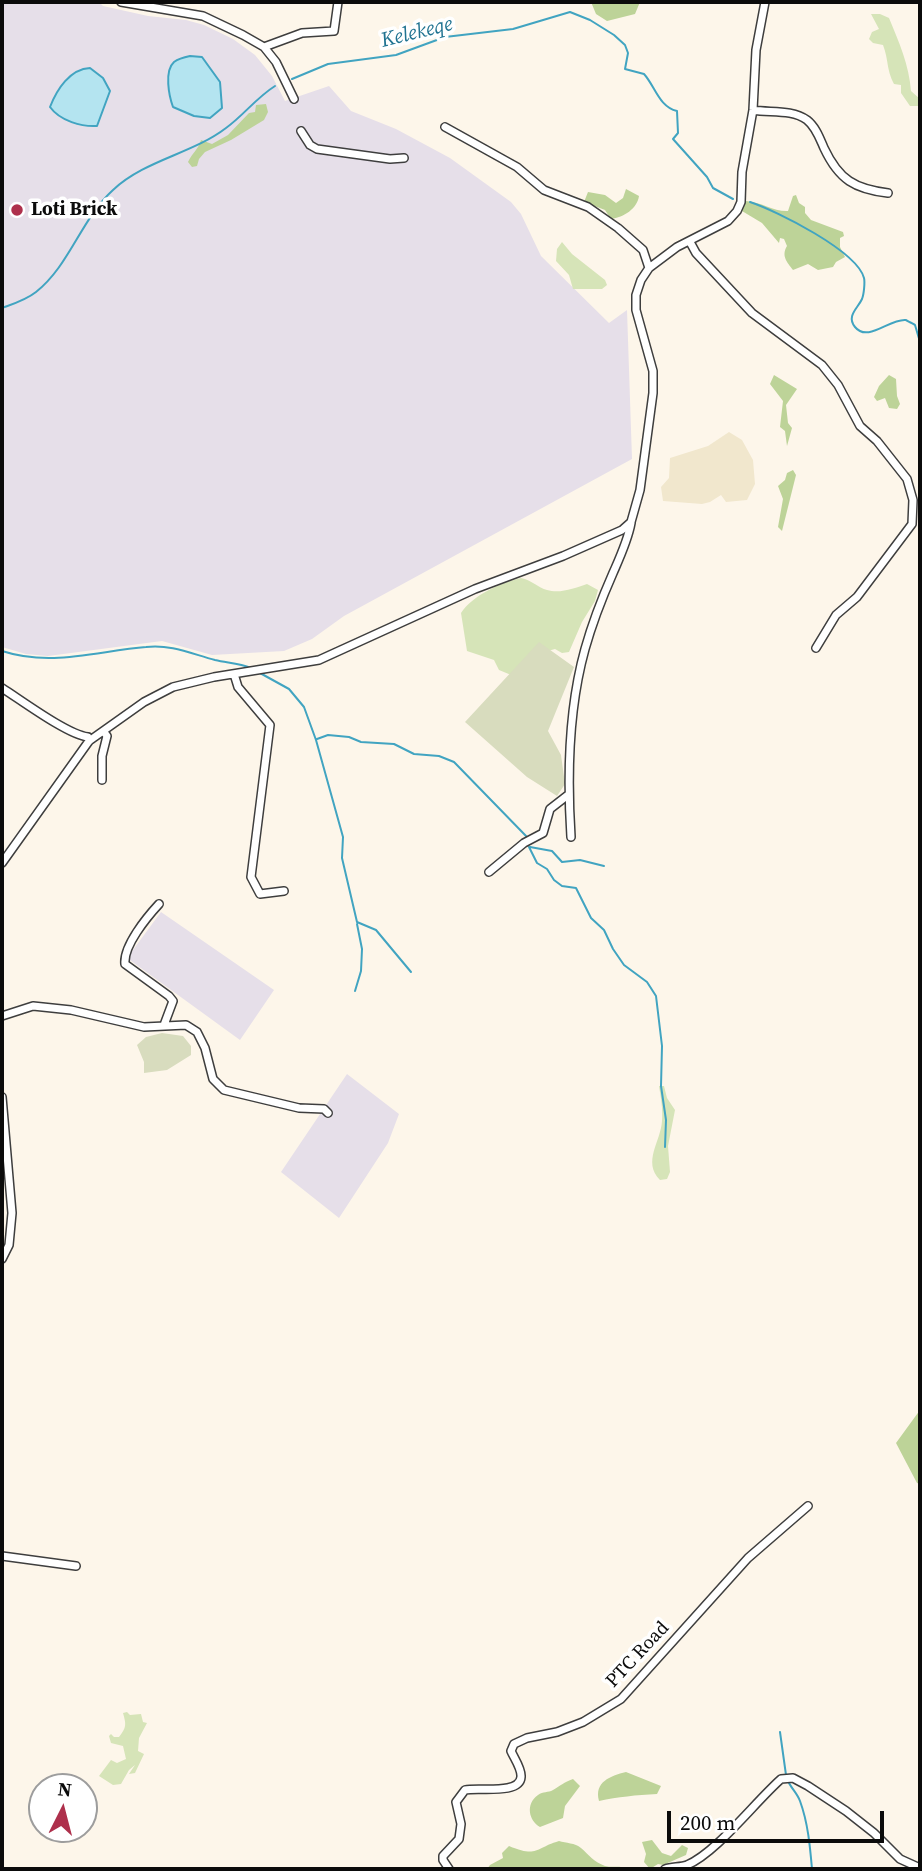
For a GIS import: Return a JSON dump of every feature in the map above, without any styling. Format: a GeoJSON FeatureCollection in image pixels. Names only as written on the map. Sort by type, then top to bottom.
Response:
{"type":"FeatureCollection","features":[{"type":"Feature","properties":{"kind":"street"},"geometry":{"type":"LineString","coordinates":[[121,2],[203,16],[223,24],[264,47],[276,62],[294,99]]}},
{"type":"Feature","properties":{"kind":"street"},"geometry":{"type":"LineString","coordinates":[[264,47],[302,33],[334,31],[338,2]]}},
{"type":"Feature","properties":{"kind":"street"},"geometry":{"type":"LineString","coordinates":[[571,837],[568,795],[570,735],[585,649],[629,535],[640,490],[653,393],[650,357],[636,310],[636,295],[640,281],[649,268],[677,247],[728,221],[741,202],[742,172],[753,110],[756,50],[765,2]]}},
{"type":"Feature","properties":{"kind":"street"},"geometry":{"type":"LineString","coordinates":[[753,110],[793,113],[807,121],[816,131],[840,175],[862,189],[888,193]]}},
{"type":"Feature","properties":{"kind":"street"},"geometry":{"type":"LineString","coordinates":[[445,127],[517,167],[544,190],[588,207],[643,250],[649,268]]}},
{"type":"Feature","properties":{"kind":"street"},"geometry":{"type":"LineString","coordinates":[[302,131],[310,145],[317,149],[390,159],[404,158]]}},
{"type":"Feature","properties":{"kind":"street"},"geometry":{"type":"LineString","coordinates":[[690,242],[696,253],[752,313],[822,365],[838,385],[860,426],[877,441],[907,479],[913,500],[912,524],[857,597],[844,605],[836,615],[816,648]]}},
{"type":"Feature","properties":{"kind":"street"},"geometry":{"type":"LineString","coordinates":[[2,863],[89,741],[144,702],[173,687],[319,660],[475,589],[563,556],[622,530],[631,522]]}},
{"type":"Feature","properties":{"kind":"street"},"geometry":{"type":"LineString","coordinates":[[234,674],[239,687],[270,725],[251,877],[260,894],[284,891]]}},
{"type":"Feature","properties":{"kind":"street"},"geometry":{"type":"LineString","coordinates":[[2,688],[81,736],[88,737],[89,741]]}},
{"type":"Feature","properties":{"kind":"street"},"geometry":{"type":"LineString","coordinates":[[103,780],[103,756],[107,736],[104,732]]}},
{"type":"Feature","properties":{"kind":"street"},"geometry":{"type":"LineString","coordinates":[[489,872],[524,843],[543,833],[550,809],[568,795]]}},
{"type":"Feature","properties":{"kind":"street"},"geometry":{"type":"LineString","coordinates":[[159,904],[148,916],[124,956],[125,964],[173,1001],[164,1024]]}},
{"type":"Feature","properties":{"kind":"street"},"geometry":{"type":"LineString","coordinates":[[2,1016],[33,1006],[71,1010],[144,1027],[186,1025],[197,1032],[205,1048],[213,1079],[224,1090],[328,1113]]}},
{"type":"Feature","properties":{"kind":"street"},"geometry":{"type":"LineString","coordinates":[[2,1097],[12,1213],[9,1245],[2,1259]]}},
{"type":"Feature","properties":{"kind":"street","name":"PTC Road"},"geometry":{"type":"LineString","coordinates":[[449,1869],[443,1856],[459,1839],[461,1824],[456,1802],[465,1790],[476,1787],[508,1789],[519,1783],[522,1778],[511,1751],[514,1744],[583,1722],[621,1699],[748,1558],[808,1506]]}},
{"type":"Feature","properties":{"kind":"street"},"geometry":{"type":"LineString","coordinates":[[2,1556],[76,1566]]}},
{"type":"Feature","properties":{"kind":"street"},"geometry":{"type":"LineString","coordinates":[[666,1869],[685,1866],[697,1859],[718,1843],[780,1779],[787,1778],[808,1787],[846,1811],[874,1833],[900,1859],[920,1868]]}},
{"type":"Feature","properties":{"kind":"shaded area"},"geometry":{"type":"Polygon","coordinates":[[[2,2],[99,2],[103,6],[148,16],[204,25],[233,39],[255,55],[272,76],[285,101],[329,86],[351,111],[396,129],[450,158],[511,202],[521,214],[541,256],[609,323],[627,310],[632,459],[344,616],[312,639],[284,651],[212,655],[162,641],[48,656],[26,654],[2,647],[2,2]]]}},
{"type":"Feature","properties":{"kind":"shaded area"},"geometry":{"type":"Polygon","coordinates":[[[729,432],[742,440],[753,460],[755,484],[747,500],[726,502],[721,495],[702,504],[663,501],[661,487],[669,478],[670,458],[708,446],[729,432]]]}},
{"type":"Feature","properties":{"kind":"shaded area"},"geometry":{"type":"Polygon","coordinates":[[[161,912],[274,990],[240,1040],[127,958],[161,912]]]}},
{"type":"Feature","properties":{"kind":"shaded area"},"geometry":{"type":"Polygon","coordinates":[[[347,1074],[399,1114],[388,1143],[339,1218],[281,1172],[347,1074]]]}},
{"type":"Feature","properties":{"kind":"green space"},"geometry":{"type":"Polygon","coordinates":[[[591,2],[640,2],[635,14],[607,21],[596,14],[591,2]]]}},
{"type":"Feature","properties":{"kind":"green space"},"geometry":{"type":"Polygon","coordinates":[[[871,14],[889,18],[906,63],[911,91],[920,99],[919,106],[910,106],[901,93],[901,85],[894,84],[883,45],[873,43],[869,39],[872,32],[879,29],[871,14]]]}},
{"type":"Feature","properties":{"kind":"green space"},"geometry":{"type":"Polygon","coordinates":[[[266,104],[268,112],[264,120],[205,152],[197,166],[192,167],[188,162],[201,140],[212,144],[228,135],[249,113],[255,112],[256,105],[266,104]]]}},
{"type":"Feature","properties":{"kind":"green space"},"geometry":{"type":"Polygon","coordinates":[[[626,189],[639,196],[638,201],[629,212],[616,218],[611,219],[605,210],[584,202],[588,192],[605,195],[616,203],[623,198],[626,189]]]}},
{"type":"Feature","properties":{"kind":"green space"},"geometry":{"type":"Polygon","coordinates":[[[796,195],[811,220],[843,232],[840,247],[845,257],[833,267],[818,270],[808,264],[793,270],[786,259],[787,246],[784,239],[780,238],[779,243],[762,223],[742,211],[746,201],[788,211],[793,196],[796,195]]]}},
{"type":"Feature","properties":{"kind":"green space"},"geometry":{"type":"Polygon","coordinates":[[[562,242],[572,254],[605,280],[607,285],[602,289],[573,289],[569,275],[556,261],[557,249],[562,242]]]}},
{"type":"Feature","properties":{"kind":"green space"},"geometry":{"type":"Polygon","coordinates":[[[774,375],[797,389],[786,405],[788,423],[792,428],[787,446],[785,431],[780,427],[783,401],[770,384],[774,375]]]}},
{"type":"Feature","properties":{"kind":"green space"},"geometry":{"type":"Polygon","coordinates":[[[889,375],[896,379],[900,404],[897,409],[889,408],[885,398],[877,401],[874,397],[889,375]]]}},
{"type":"Feature","properties":{"kind":"green space"},"geometry":{"type":"Polygon","coordinates":[[[793,470],[796,475],[782,531],[778,527],[783,499],[778,486],[785,480],[787,473],[793,470]]]}},
{"type":"Feature","properties":{"kind":"green space"},"geometry":{"type":"Polygon","coordinates":[[[521,578],[552,591],[587,584],[598,590],[569,652],[562,653],[555,649],[544,652],[516,677],[499,670],[494,660],[467,651],[461,613],[472,601],[488,591],[521,578]]]}},
{"type":"Feature","properties":{"kind":"green space"},"geometry":{"type":"Polygon","coordinates":[[[539,642],[574,667],[548,731],[561,755],[565,784],[557,796],[527,777],[465,722],[539,642]]]}},
{"type":"Feature","properties":{"kind":"green space"},"geometry":{"type":"Polygon","coordinates":[[[162,1033],[183,1036],[191,1046],[191,1055],[167,1070],[144,1073],[144,1062],[137,1045],[146,1037],[162,1033]]]}},
{"type":"Feature","properties":{"kind":"green space"},"geometry":{"type":"Polygon","coordinates":[[[659,1086],[664,1086],[667,1098],[675,1110],[668,1146],[670,1172],[667,1179],[660,1180],[655,1173],[652,1159],[662,1121],[659,1086]]]}},
{"type":"Feature","properties":{"kind":"green space"},"geometry":{"type":"Polygon","coordinates":[[[920,1410],[920,1484],[896,1443],[920,1410]]]}},
{"type":"Feature","properties":{"kind":"green space"},"geometry":{"type":"Polygon","coordinates":[[[123,1713],[130,1715],[141,1714],[143,1722],[147,1723],[139,1738],[138,1751],[144,1754],[135,1773],[129,1774],[135,1765],[121,1784],[113,1785],[99,1776],[111,1760],[117,1763],[126,1759],[123,1746],[111,1743],[109,1736],[111,1734],[119,1737],[122,1734],[125,1725],[123,1713]]]}},
{"type":"Feature","properties":{"kind":"green space"},"geometry":{"type":"Polygon","coordinates":[[[626,1772],[661,1786],[657,1794],[599,1801],[601,1785],[609,1778],[626,1772]]]}},
{"type":"Feature","properties":{"kind":"green space"},"geometry":{"type":"Polygon","coordinates":[[[573,1779],[580,1786],[565,1806],[563,1818],[540,1827],[536,1824],[530,1812],[534,1799],[573,1779]]]}},
{"type":"Feature","properties":{"kind":"green space"},"geometry":{"type":"Polygon","coordinates":[[[652,1840],[662,1853],[671,1856],[682,1845],[688,1848],[686,1855],[650,1869],[644,1862],[646,1854],[642,1842],[652,1840]]]}},
{"type":"Feature","properties":{"kind":"green space"},"geometry":{"type":"Polygon","coordinates":[[[559,1841],[579,1846],[605,1866],[628,1869],[487,1869],[503,1858],[502,1853],[509,1846],[531,1852],[559,1841]]]}},
{"type":"Feature","properties":{"kind":"water"},"geometry":{"type":"Polygon","coordinates":[[[190,56],[202,57],[220,82],[222,108],[210,118],[194,116],[173,107],[169,71],[174,62],[190,56]]]}},
{"type":"Feature","properties":{"kind":"water"},"geometry":{"type":"Polygon","coordinates":[[[90,68],[103,78],[110,91],[97,126],[72,122],[59,116],[50,107],[56,93],[70,76],[90,68]]]}},
{"type":"Feature","properties":{"kind":"waterway","name":"Kelekeqe"},"geometry":{"type":"LineString","coordinates":[[292,79],[328,64],[396,55],[445,37],[513,29],[570,12],[590,20],[625,45],[628,53],[625,69],[644,74],[662,101],[677,111],[678,133],[673,139],[707,177],[713,188],[733,199]]}},
{"type":"Feature","properties":{"kind":"waterway","name":"Kelekeqe"},"geometry":{"type":"LineString","coordinates":[[2,308],[28,297],[48,281],[67,256],[92,214],[113,190],[139,171],[213,137],[275,86]]}},
{"type":"Feature","properties":{"kind":"waterway","name":"Kelekeqe"},"geometry":{"type":"LineString","coordinates":[[750,202],[814,233],[832,244],[858,267],[864,278],[864,285],[862,299],[852,316],[855,327],[866,332],[906,320],[915,325],[920,342]]}},
{"type":"Feature","properties":{"kind":"waterway"},"geometry":{"type":"LineString","coordinates":[[2,651],[20,656],[56,658],[164,647],[251,668]]}},
{"type":"Feature","properties":{"kind":"waterway"},"geometry":{"type":"LineString","coordinates":[[260,673],[289,689],[304,707],[343,837],[342,858],[357,922],[376,930],[411,972]]}},
{"type":"Feature","properties":{"kind":"waterway"},"geometry":{"type":"LineString","coordinates":[[317,739],[328,735],[349,737],[361,742],[394,744],[414,754],[439,756],[454,762],[527,837]]}},
{"type":"Feature","properties":{"kind":"waterway"},"geometry":{"type":"LineString","coordinates":[[529,847],[537,863],[547,869],[554,880],[562,886],[576,888],[591,918],[604,930],[624,965],[647,982],[656,996],[662,1046],[661,1086],[666,1120],[665,1147]]}},
{"type":"Feature","properties":{"kind":"waterway"},"geometry":{"type":"LineString","coordinates":[[530,847],[552,851],[562,862],[580,860],[604,866]]}},
{"type":"Feature","properties":{"kind":"waterway"},"geometry":{"type":"LineString","coordinates":[[355,991],[361,971],[362,949],[357,924]]}},
{"type":"Feature","properties":{"kind":"waterway"},"geometry":{"type":"LineString","coordinates":[[780,1732],[786,1775]]}},
{"type":"Feature","properties":{"kind":"waterway"},"geometry":{"type":"LineString","coordinates":[[788,1781],[803,1809],[812,1869]]}},
{"type":"Feature","properties":{"kind":"place","name":"Loti Brick"},"geometry":{"type":"Point","coordinates":[17,210]}}]}
